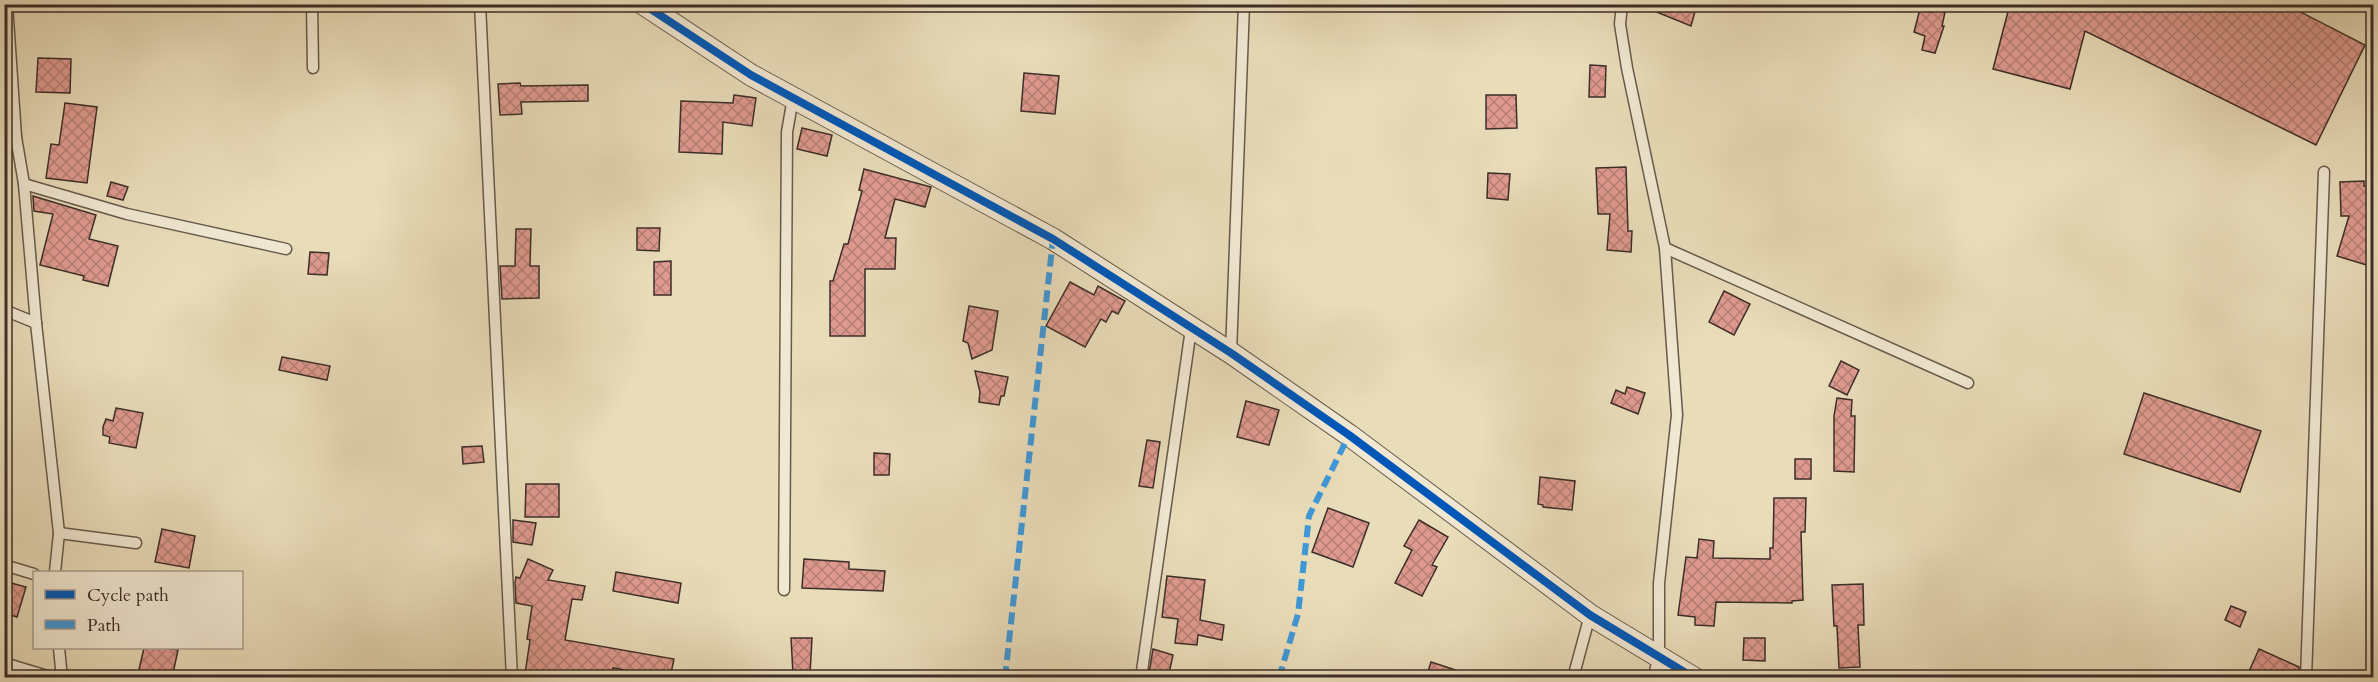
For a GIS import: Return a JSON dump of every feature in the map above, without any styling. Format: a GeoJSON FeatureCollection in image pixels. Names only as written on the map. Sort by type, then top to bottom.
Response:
{"type":"FeatureCollection","features":[{"type":"Feature","properties":{"kind":"street"},"geometry":{"type":"LineString","coordinates":[[643,4],[752,75],[1053,239],[1232,353],[1349,435],[1590,615],[1694,678]]}},
{"type":"Feature","properties":{"kind":"lane"},"geometry":{"type":"LineString","coordinates":[[7,4],[16,137],[24,184],[36,323],[59,533],[55,571]]}},
{"type":"Feature","properties":{"kind":"lane"},"geometry":{"type":"LineString","coordinates":[[312,4],[313,68]]}},
{"type":"Feature","properties":{"kind":"lane"},"geometry":{"type":"LineString","coordinates":[[480,4],[512,678]]}},
{"type":"Feature","properties":{"kind":"lane"},"geometry":{"type":"LineString","coordinates":[[1232,353],[1244,4]]}},
{"type":"Feature","properties":{"kind":"lane"},"geometry":{"type":"LineString","coordinates":[[1622,4],[1620,24],[1627,68],[1665,248],[1677,415],[1659,584],[1659,657],[1653,678]]}},
{"type":"Feature","properties":{"kind":"lane"},"geometry":{"type":"LineString","coordinates":[[784,590],[787,132],[793,98]]}},
{"type":"Feature","properties":{"kind":"lane"},"geometry":{"type":"LineString","coordinates":[[4,133],[16,137]]}},
{"type":"Feature","properties":{"kind":"lane"},"geometry":{"type":"LineString","coordinates":[[2306,678],[2324,172]]}},
{"type":"Feature","properties":{"kind":"lane"},"geometry":{"type":"LineString","coordinates":[[24,184],[127,214],[286,249]]}},
{"type":"Feature","properties":{"kind":"lane"},"geometry":{"type":"LineString","coordinates":[[1665,248],[1968,383]]}},
{"type":"Feature","properties":{"kind":"lane"},"geometry":{"type":"LineString","coordinates":[[4,310],[36,323]]}},
{"type":"Feature","properties":{"kind":"lane"},"geometry":{"type":"LineString","coordinates":[[1141,678],[1191,329]]}},
{"type":"Feature","properties":{"kind":"lane"},"geometry":{"type":"LineString","coordinates":[[59,533],[136,543]]}},
{"type":"Feature","properties":{"kind":"lane"},"geometry":{"type":"LineString","coordinates":[[4,565],[33,574]]}},
{"type":"Feature","properties":{"kind":"lane"},"geometry":{"type":"LineString","coordinates":[[1573,678],[1590,615]]}},
{"type":"Feature","properties":{"kind":"lane"},"geometry":{"type":"LineString","coordinates":[[59,649],[62,678]]}},
{"type":"Feature","properties":{"kind":"lane"},"geometry":{"type":"LineString","coordinates":[[4,663],[54,678]]}},
{"type":"Feature","properties":{"kind":"building"},"geometry":{"type":"Polygon","coordinates":[[[1637,4],[1680,4],[1696,8],[1691,26],[1637,4]]]}},
{"type":"Feature","properties":{"kind":"building"},"geometry":{"type":"Polygon","coordinates":[[[2010,4],[2285,4],[2365,45],[2316,145],[2085,31],[2070,89],[1993,69],[2010,4]]]}},
{"type":"Feature","properties":{"kind":"building"},"geometry":{"type":"Polygon","coordinates":[[[1920,9],[1945,12],[1942,26],[1944,26],[1935,53],[1922,50],[1925,36],[1914,32],[1920,9]]]}},
{"type":"Feature","properties":{"kind":"building"},"geometry":{"type":"Polygon","coordinates":[[[38,58],[71,59],[70,93],[36,92],[38,58]]]}},
{"type":"Feature","properties":{"kind":"building"},"geometry":{"type":"Polygon","coordinates":[[[1590,65],[1606,66],[1605,97],[1589,97],[1590,65]]]}},
{"type":"Feature","properties":{"kind":"building"},"geometry":{"type":"Polygon","coordinates":[[[1024,73],[1059,76],[1055,114],[1021,111],[1024,73]]]}},
{"type":"Feature","properties":{"kind":"building"},"geometry":{"type":"Polygon","coordinates":[[[520,83],[521,86],[588,85],[588,101],[521,102],[522,114],[500,115],[498,84],[520,83]]]}},
{"type":"Feature","properties":{"kind":"building"},"geometry":{"type":"Polygon","coordinates":[[[734,95],[756,98],[752,126],[723,122],[722,154],[679,152],[681,101],[733,103],[734,95]]]}},
{"type":"Feature","properties":{"kind":"building"},"geometry":{"type":"Polygon","coordinates":[[[1486,95],[1516,95],[1517,128],[1486,129],[1486,95]]]}},
{"type":"Feature","properties":{"kind":"building"},"geometry":{"type":"Polygon","coordinates":[[[65,103],[97,107],[87,183],[46,178],[51,144],[59,145],[65,103]]]}},
{"type":"Feature","properties":{"kind":"building"},"geometry":{"type":"Polygon","coordinates":[[[802,128],[832,135],[827,156],[797,149],[802,128]]]}},
{"type":"Feature","properties":{"kind":"building"},"geometry":{"type":"Polygon","coordinates":[[[1626,167],[1628,231],[1632,231],[1631,252],[1607,250],[1610,214],[1598,214],[1596,168],[1626,167]]]}},
{"type":"Feature","properties":{"kind":"building"},"geometry":{"type":"Polygon","coordinates":[[[864,169],[931,187],[925,207],[895,199],[885,238],[896,238],[895,269],[865,269],[865,336],[830,336],[830,281],[833,281],[844,244],[848,244],[862,191],[859,190],[864,169]]]}},
{"type":"Feature","properties":{"kind":"building"},"geometry":{"type":"Polygon","coordinates":[[[1488,173],[1510,174],[1508,200],[1487,198],[1488,173]]]}},
{"type":"Feature","properties":{"kind":"building"},"geometry":{"type":"Polygon","coordinates":[[[2364,181],[2364,186],[2373,186],[2373,267],[2337,256],[2349,216],[2341,216],[2340,182],[2364,181]]]}},
{"type":"Feature","properties":{"kind":"building"},"geometry":{"type":"Polygon","coordinates":[[[111,182],[128,187],[123,200],[107,196],[111,182]]]}},
{"type":"Feature","properties":{"kind":"building"},"geometry":{"type":"Polygon","coordinates":[[[33,196],[96,215],[89,239],[118,246],[108,286],[83,280],[84,276],[40,265],[53,214],[34,211],[33,196]]]}},
{"type":"Feature","properties":{"kind":"building"},"geometry":{"type":"Polygon","coordinates":[[[637,228],[660,228],[659,251],[637,250],[637,228]]]}},
{"type":"Feature","properties":{"kind":"building"},"geometry":{"type":"Polygon","coordinates":[[[516,229],[531,229],[530,266],[539,266],[539,298],[502,299],[500,266],[515,266],[516,229]]]}},
{"type":"Feature","properties":{"kind":"building"},"geometry":{"type":"Polygon","coordinates":[[[310,252],[329,253],[327,275],[308,274],[310,252]]]}},
{"type":"Feature","properties":{"kind":"building"},"geometry":{"type":"Polygon","coordinates":[[[671,261],[671,295],[654,295],[654,262],[671,261]]]}},
{"type":"Feature","properties":{"kind":"building"},"geometry":{"type":"Polygon","coordinates":[[[1070,282],[1094,295],[1098,286],[1125,301],[1118,314],[1112,311],[1106,322],[1101,319],[1085,347],[1046,326],[1070,282]]]}},
{"type":"Feature","properties":{"kind":"building"},"geometry":{"type":"Polygon","coordinates":[[[1724,291],[1750,304],[1734,335],[1709,322],[1724,291]]]}},
{"type":"Feature","properties":{"kind":"building"},"geometry":{"type":"Polygon","coordinates":[[[969,306],[998,311],[992,350],[972,359],[968,343],[963,341],[969,306]]]}},
{"type":"Feature","properties":{"kind":"building"},"geometry":{"type":"Polygon","coordinates":[[[282,357],[330,366],[327,380],[279,370],[282,357]]]}},
{"type":"Feature","properties":{"kind":"building"},"geometry":{"type":"Polygon","coordinates":[[[1841,361],[1859,370],[1847,395],[1829,386],[1841,361]]]}},
{"type":"Feature","properties":{"kind":"building"},"geometry":{"type":"Polygon","coordinates":[[[975,371],[1008,377],[1004,396],[1001,396],[999,405],[979,402],[980,392],[975,371]]]}},
{"type":"Feature","properties":{"kind":"building"},"geometry":{"type":"Polygon","coordinates":[[[1627,387],[1645,393],[1638,414],[1611,403],[1616,390],[1625,394],[1627,387]]]}},
{"type":"Feature","properties":{"kind":"building"},"geometry":{"type":"Polygon","coordinates":[[[2144,393],[2261,431],[2240,492],[2124,454],[2144,393]]]}},
{"type":"Feature","properties":{"kind":"building"},"geometry":{"type":"Polygon","coordinates":[[[1837,398],[1852,400],[1851,416],[1855,416],[1854,472],[1834,471],[1834,416],[1837,398]]]}},
{"type":"Feature","properties":{"kind":"building"},"geometry":{"type":"Polygon","coordinates":[[[1246,401],[1279,410],[1269,445],[1237,437],[1246,401]]]}},
{"type":"Feature","properties":{"kind":"building"},"geometry":{"type":"Polygon","coordinates":[[[116,408],[143,413],[136,448],[109,443],[110,437],[103,435],[106,419],[113,421],[116,408]]]}},
{"type":"Feature","properties":{"kind":"building"},"geometry":{"type":"Polygon","coordinates":[[[1147,440],[1160,442],[1153,488],[1139,486],[1147,440]]]}},
{"type":"Feature","properties":{"kind":"building"},"geometry":{"type":"Polygon","coordinates":[[[482,446],[484,462],[463,464],[462,447],[482,446]]]}},
{"type":"Feature","properties":{"kind":"building"},"geometry":{"type":"Polygon","coordinates":[[[874,453],[890,454],[889,475],[874,475],[874,453]]]}},
{"type":"Feature","properties":{"kind":"building"},"geometry":{"type":"Polygon","coordinates":[[[1795,459],[1811,459],[1811,479],[1795,479],[1795,459]]]}},
{"type":"Feature","properties":{"kind":"building"},"geometry":{"type":"Polygon","coordinates":[[[1540,477],[1575,481],[1572,510],[1543,507],[1538,504],[1540,477]]]}},
{"type":"Feature","properties":{"kind":"building"},"geometry":{"type":"Polygon","coordinates":[[[526,484],[559,484],[559,517],[525,517],[526,484]]]}},
{"type":"Feature","properties":{"kind":"building"},"geometry":{"type":"Polygon","coordinates":[[[1774,498],[1806,498],[1805,532],[1801,532],[1803,600],[1792,601],[1792,603],[1716,602],[1714,626],[1695,625],[1695,617],[1678,615],[1686,557],[1697,558],[1699,539],[1714,541],[1713,558],[1770,559],[1770,548],[1773,548],[1774,498]]]}},
{"type":"Feature","properties":{"kind":"building"},"geometry":{"type":"Polygon","coordinates":[[[1328,508],[1369,523],[1353,567],[1312,552],[1328,508]]]}},
{"type":"Feature","properties":{"kind":"building"},"geometry":{"type":"Polygon","coordinates":[[[513,520],[536,523],[532,545],[513,542],[513,520]]]}},
{"type":"Feature","properties":{"kind":"building"},"geometry":{"type":"Polygon","coordinates":[[[1419,520],[1448,537],[1432,565],[1437,567],[1422,596],[1395,583],[1412,550],[1404,546],[1419,520]]]}},
{"type":"Feature","properties":{"kind":"building"},"geometry":{"type":"Polygon","coordinates":[[[162,529],[195,536],[189,568],[155,562],[162,529]]]}},
{"type":"Feature","properties":{"kind":"building"},"geometry":{"type":"Polygon","coordinates":[[[528,559],[553,570],[548,580],[585,586],[582,600],[572,599],[565,640],[674,659],[670,678],[613,668],[612,678],[546,678],[525,674],[532,606],[516,603],[515,583],[516,577],[520,578],[528,559]]]}},
{"type":"Feature","properties":{"kind":"building"},"geometry":{"type":"Polygon","coordinates":[[[804,559],[849,562],[849,569],[885,571],[883,591],[802,588],[804,559]]]}},
{"type":"Feature","properties":{"kind":"building"},"geometry":{"type":"Polygon","coordinates":[[[616,572],[681,583],[678,603],[613,591],[616,572]]]}},
{"type":"Feature","properties":{"kind":"building"},"geometry":{"type":"Polygon","coordinates":[[[1167,576],[1205,580],[1200,620],[1224,625],[1222,640],[1198,635],[1197,645],[1175,643],[1178,619],[1162,617],[1167,576]]]}},
{"type":"Feature","properties":{"kind":"building"},"geometry":{"type":"Polygon","coordinates":[[[4,581],[26,587],[17,617],[4,613],[4,581]]]}},
{"type":"Feature","properties":{"kind":"building"},"geometry":{"type":"Polygon","coordinates":[[[1863,584],[1864,625],[1858,625],[1860,667],[1839,668],[1832,585],[1863,584]]]}},
{"type":"Feature","properties":{"kind":"building"},"geometry":{"type":"Polygon","coordinates":[[[2231,606],[2246,612],[2240,627],[2225,620],[2231,606]]]}},
{"type":"Feature","properties":{"kind":"building"},"geometry":{"type":"Polygon","coordinates":[[[791,638],[812,638],[810,674],[793,674],[791,638]]]}},
{"type":"Feature","properties":{"kind":"building"},"geometry":{"type":"Polygon","coordinates":[[[1744,638],[1765,638],[1765,661],[1743,660],[1744,638]]]}},
{"type":"Feature","properties":{"kind":"building"},"geometry":{"type":"Polygon","coordinates":[[[144,649],[178,650],[172,678],[137,678],[144,649]]]}},
{"type":"Feature","properties":{"kind":"building"},"geometry":{"type":"Polygon","coordinates":[[[1153,649],[1173,655],[1168,678],[1149,674],[1153,649]]]}},
{"type":"Feature","properties":{"kind":"building"},"geometry":{"type":"Polygon","coordinates":[[[2259,649],[2299,667],[2299,678],[2246,678],[2259,649]]]}},
{"type":"Feature","properties":{"kind":"building"},"geometry":{"type":"Polygon","coordinates":[[[1431,662],[1471,675],[1470,678],[1426,678],[1431,662]]]}},
{"type":"Feature","properties":{"kind":"marked path"},"geometry":{"type":"LineString","coordinates":[[1005,678],[1053,239]]}},
{"type":"Feature","properties":{"kind":"marked path"},"geometry":{"type":"LineString","coordinates":[[1279,678],[1298,614],[1309,516],[1349,435]]}},
{"type":"Feature","properties":{"kind":"cycle path"},"geometry":{"type":"LineString","coordinates":[[643,4],[751,75],[1053,239],[1231,353],[1349,435],[1590,615],[1694,678]]}}]}
